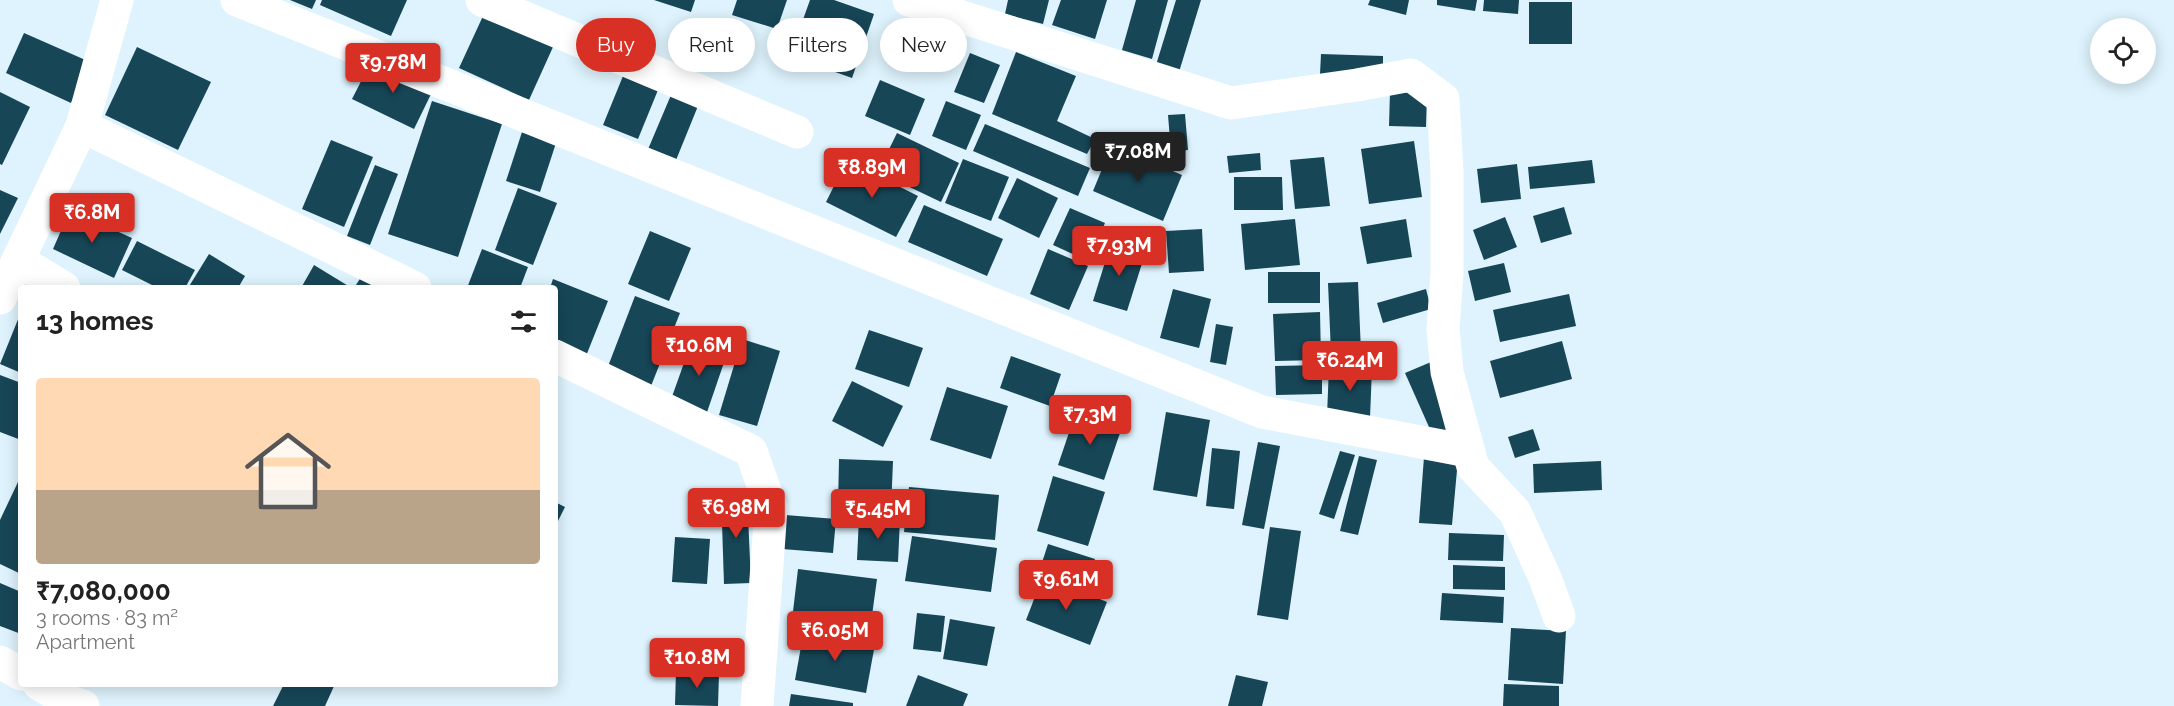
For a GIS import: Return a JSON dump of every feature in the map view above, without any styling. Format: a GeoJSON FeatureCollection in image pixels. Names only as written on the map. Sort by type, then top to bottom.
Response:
{"type":"FeatureCollection","features":[{"type":"Feature","properties":{"kind":"street"},"geometry":{"type":"LineString","coordinates":[[0,298],[82,126],[117,0]]}},
{"type":"Feature","properties":{"kind":"street"},"geometry":{"type":"LineString","coordinates":[[237,0],[1262,412],[1468,451]]}},
{"type":"Feature","properties":{"kind":"street"},"geometry":{"type":"LineString","coordinates":[[482,0],[797,132]]}},
{"type":"Feature","properties":{"kind":"street"},"geometry":{"type":"LineString","coordinates":[[909,0],[1232,103],[1411,75],[1443,99],[1447,172],[1447,273],[1444,340],[1447,372],[1473,467],[1515,512],[1559,616]]}},
{"type":"Feature","properties":{"kind":"street"},"geometry":{"type":"LineString","coordinates":[[82,126],[409,285]]}},
{"type":"Feature","properties":{"kind":"street"},"geometry":{"type":"LineString","coordinates":[[18,260],[59,285]]}},
{"type":"Feature","properties":{"kind":"street"},"geometry":{"type":"LineString","coordinates":[[558,357],[751,451],[771,508],[757,706]]}},
{"type":"Feature","properties":{"kind":"street"},"geometry":{"type":"LineString","coordinates":[[0,662],[18,672]]}},
{"type":"Feature","properties":{"kind":"street"},"geometry":{"type":"LineString","coordinates":[[44,687],[70,702],[83,706]]}},
{"type":"Feature","properties":{"kind":"building"},"geometry":{"type":"Polygon","coordinates":[[[290,0],[316,0],[312,9],[290,0]]]}},
{"type":"Feature","properties":{"kind":"building"},"geometry":{"type":"Polygon","coordinates":[[[322,0],[407,0],[391,36],[320,5],[322,0]]]}},
{"type":"Feature","properties":{"kind":"building"},"geometry":{"type":"Polygon","coordinates":[[[654,0],[695,0],[691,12],[654,0]]]}},
{"type":"Feature","properties":{"kind":"building"},"geometry":{"type":"Polygon","coordinates":[[[737,0],[787,0],[781,18],[767,18],[767,26],[755,22],[755,18],[732,15],[737,0]]]}},
{"type":"Feature","properties":{"kind":"building"},"geometry":{"type":"Polygon","coordinates":[[[810,0],[834,0],[874,14],[868,31],[868,18],[804,18],[810,0]]]}},
{"type":"Feature","properties":{"kind":"building"},"geometry":{"type":"Polygon","coordinates":[[[1008,0],[1049,0],[1043,24],[1005,14],[1008,0]]]}},
{"type":"Feature","properties":{"kind":"building"},"geometry":{"type":"Polygon","coordinates":[[[1061,0],[1107,0],[1095,39],[1052,25],[1061,0]]]}},
{"type":"Feature","properties":{"kind":"building"},"geometry":{"type":"Polygon","coordinates":[[[1136,0],[1168,0],[1152,59],[1122,50],[1136,0]]]}},
{"type":"Feature","properties":{"kind":"building"},"geometry":{"type":"Polygon","coordinates":[[[1176,0],[1201,0],[1179,72],[1156,65],[1176,0]]]}},
{"type":"Feature","properties":{"kind":"building"},"geometry":{"type":"Polygon","coordinates":[[[1370,0],[1409,0],[1406,15],[1368,5],[1370,0]]]}},
{"type":"Feature","properties":{"kind":"building"},"geometry":{"type":"Polygon","coordinates":[[[1437,0],[1477,0],[1475,11],[1437,5],[1437,0]]]}},
{"type":"Feature","properties":{"kind":"building"},"geometry":{"type":"Polygon","coordinates":[[[1484,0],[1519,0],[1518,14],[1483,11],[1484,0]]]}},
{"type":"Feature","properties":{"kind":"building"},"geometry":{"type":"Polygon","coordinates":[[[1529,2],[1572,2],[1572,44],[1529,44],[1529,2]]]}},
{"type":"Feature","properties":{"kind":"building"},"geometry":{"type":"Polygon","coordinates":[[[483,16],[553,47],[529,100],[459,68],[483,16]]]}},
{"type":"Feature","properties":{"kind":"building"},"geometry":{"type":"Polygon","coordinates":[[[24,33],[90,62],[71,103],[6,73],[24,33]]]}},
{"type":"Feature","properties":{"kind":"building"},"geometry":{"type":"Polygon","coordinates":[[[137,47],[211,82],[178,150],[105,115],[137,47]]]}},
{"type":"Feature","properties":{"kind":"building"},"geometry":{"type":"Polygon","coordinates":[[[1016,52],[1076,76],[1057,121],[1095,139],[1087,154],[992,114],[1016,52]]]}},
{"type":"Feature","properties":{"kind":"building"},"geometry":{"type":"Polygon","coordinates":[[[970,53],[1000,65],[984,103],[954,92],[962,72],[967,72],[967,60],[970,53]]]}},
{"type":"Feature","properties":{"kind":"building"},"geometry":{"type":"Polygon","coordinates":[[[1321,54],[1383,56],[1383,76],[1320,74],[1321,54]]]}},
{"type":"Feature","properties":{"kind":"building"},"geometry":{"type":"Polygon","coordinates":[[[373,58],[434,88],[414,129],[352,99],[373,58]]]}},
{"type":"Feature","properties":{"kind":"building"},"geometry":{"type":"Polygon","coordinates":[[[835,72],[854,72],[852,78],[835,72]]]}},
{"type":"Feature","properties":{"kind":"building"},"geometry":{"type":"Polygon","coordinates":[[[623,76],[658,90],[638,139],[603,125],[623,76]]]}},
{"type":"Feature","properties":{"kind":"building"},"geometry":{"type":"Polygon","coordinates":[[[880,80],[925,99],[910,135],[865,116],[880,80]]]}},
{"type":"Feature","properties":{"kind":"building"},"geometry":{"type":"Polygon","coordinates":[[[0,92],[30,107],[2,165],[0,164],[0,92]]]}},
{"type":"Feature","properties":{"kind":"building"},"geometry":{"type":"Polygon","coordinates":[[[1390,92],[1427,93],[1426,127],[1389,126],[1390,92]]]}},
{"type":"Feature","properties":{"kind":"building"},"geometry":{"type":"Polygon","coordinates":[[[671,95],[698,106],[674,165],[646,154],[671,95]]]}},
{"type":"Feature","properties":{"kind":"building"},"geometry":{"type":"Polygon","coordinates":[[[432,101],[502,124],[458,257],[388,234],[432,101]]]}},
{"type":"Feature","properties":{"kind":"building"},"geometry":{"type":"Polygon","coordinates":[[[946,101],[981,115],[966,150],[932,136],[946,101]]]}},
{"type":"Feature","properties":{"kind":"building"},"geometry":{"type":"Polygon","coordinates":[[[1185,114],[1188,150],[1171,152],[1168,115],[1185,114]]]}},
{"type":"Feature","properties":{"kind":"building"},"geometry":{"type":"Polygon","coordinates":[[[985,124],[1090,168],[1078,196],[973,151],[985,124]]]}},
{"type":"Feature","properties":{"kind":"building"},"geometry":{"type":"Polygon","coordinates":[[[522,132],[556,143],[540,192],[506,181],[522,132]]]}},
{"type":"Feature","properties":{"kind":"building"},"geometry":{"type":"Polygon","coordinates":[[[897,133],[959,163],[941,202],[878,172],[897,133]]]}},
{"type":"Feature","properties":{"kind":"building"},"geometry":{"type":"Polygon","coordinates":[[[331,140],[373,157],[344,227],[302,209],[331,140]]]}},
{"type":"Feature","properties":{"kind":"building"},"geometry":{"type":"Polygon","coordinates":[[[1414,141],[1422,197],[1369,204],[1361,149],[1414,141]]]}},
{"type":"Feature","properties":{"kind":"building"},"geometry":{"type":"Polygon","coordinates":[[[1112,145],[1182,175],[1163,221],[1093,191],[1112,145]]]}},
{"type":"Feature","properties":{"kind":"building"},"geometry":{"type":"Polygon","coordinates":[[[1260,153],[1261,170],[1229,173],[1227,156],[1260,153]]]}},
{"type":"Feature","properties":{"kind":"building"},"geometry":{"type":"Polygon","coordinates":[[[1324,157],[1330,206],[1295,209],[1290,160],[1324,157]]]}},
{"type":"Feature","properties":{"kind":"building"},"geometry":{"type":"Polygon","coordinates":[[[963,159],[1009,177],[991,221],[945,203],[963,159]]]}},
{"type":"Feature","properties":{"kind":"building"},"geometry":{"type":"Polygon","coordinates":[[[847,160],[918,196],[896,237],[826,202],[847,160]]]}},
{"type":"Feature","properties":{"kind":"building"},"geometry":{"type":"Polygon","coordinates":[[[1592,160],[1595,183],[1530,189],[1528,167],[1592,160]]]}},
{"type":"Feature","properties":{"kind":"building"},"geometry":{"type":"Polygon","coordinates":[[[1517,164],[1521,199],[1481,203],[1477,169],[1517,164]]]}},
{"type":"Feature","properties":{"kind":"building"},"geometry":{"type":"Polygon","coordinates":[[[375,165],[398,174],[370,245],[347,236],[375,165]]]}},
{"type":"Feature","properties":{"kind":"building"},"geometry":{"type":"Polygon","coordinates":[[[1234,177],[1282,177],[1283,210],[1234,210],[1234,177]]]}},
{"type":"Feature","properties":{"kind":"building"},"geometry":{"type":"Polygon","coordinates":[[[1017,178],[1058,198],[1039,238],[998,218],[1017,178]]]}},
{"type":"Feature","properties":{"kind":"building"},"geometry":{"type":"Polygon","coordinates":[[[518,188],[557,203],[533,265],[495,250],[518,188]]]}},
{"type":"Feature","properties":{"kind":"building"},"geometry":{"type":"Polygon","coordinates":[[[0,190],[18,198],[0,234],[0,190]]]}},
{"type":"Feature","properties":{"kind":"building"},"geometry":{"type":"Polygon","coordinates":[[[924,205],[1003,239],[987,276],[908,242],[924,205]]]}},
{"type":"Feature","properties":{"kind":"building"},"geometry":{"type":"Polygon","coordinates":[[[1564,207],[1572,234],[1541,243],[1533,216],[1564,207]]]}},
{"type":"Feature","properties":{"kind":"building"},"geometry":{"type":"Polygon","coordinates":[[[1070,208],[1105,223],[1088,261],[1053,245],[1070,208]]]}},
{"type":"Feature","properties":{"kind":"building"},"geometry":{"type":"Polygon","coordinates":[[[70,210],[132,238],[114,278],[53,249],[70,210]]]}},
{"type":"Feature","properties":{"kind":"building"},"geometry":{"type":"Polygon","coordinates":[[[1505,217],[1517,247],[1484,260],[1473,230],[1505,217]]]}},
{"type":"Feature","properties":{"kind":"building"},"geometry":{"type":"Polygon","coordinates":[[[1295,219],[1300,265],[1245,270],[1241,224],[1295,219]]]}},
{"type":"Feature","properties":{"kind":"building"},"geometry":{"type":"Polygon","coordinates":[[[1406,219],[1412,257],[1367,264],[1360,227],[1406,219]]]}},
{"type":"Feature","properties":{"kind":"building"},"geometry":{"type":"Polygon","coordinates":[[[1202,229],[1204,271],[1169,273],[1166,231],[1202,229]]]}},
{"type":"Feature","properties":{"kind":"building"},"geometry":{"type":"Polygon","coordinates":[[[650,231],[691,248],[669,301],[628,284],[650,231]]]}},
{"type":"Feature","properties":{"kind":"building"},"geometry":{"type":"Polygon","coordinates":[[[137,241],[195,270],[187,285],[152,285],[122,270],[137,241]]]}},
{"type":"Feature","properties":{"kind":"building"},"geometry":{"type":"Polygon","coordinates":[[[1111,243],[1145,254],[1127,311],[1093,301],[1111,243]]]}},
{"type":"Feature","properties":{"kind":"building"},"geometry":{"type":"Polygon","coordinates":[[[482,249],[528,267],[521,285],[468,285],[482,249]]]}},
{"type":"Feature","properties":{"kind":"building"},"geometry":{"type":"Polygon","coordinates":[[[1048,249],[1088,266],[1069,310],[1030,294],[1048,249]]]}},
{"type":"Feature","properties":{"kind":"building"},"geometry":{"type":"Polygon","coordinates":[[[209,254],[245,276],[240,285],[190,285],[209,254]]]}},
{"type":"Feature","properties":{"kind":"building"},"geometry":{"type":"Polygon","coordinates":[[[1504,263],[1511,292],[1475,301],[1468,271],[1504,263]]]}},
{"type":"Feature","properties":{"kind":"building"},"geometry":{"type":"Polygon","coordinates":[[[314,265],[347,285],[303,285],[314,265]]]}},
{"type":"Feature","properties":{"kind":"building"},"geometry":{"type":"Polygon","coordinates":[[[1268,272],[1320,272],[1320,303],[1268,303],[1268,272]]]}},
{"type":"Feature","properties":{"kind":"building"},"geometry":{"type":"Polygon","coordinates":[[[363,274],[381,285],[356,285],[363,274]]]}},
{"type":"Feature","properties":{"kind":"building"},"geometry":{"type":"Polygon","coordinates":[[[553,279],[608,301],[584,361],[558,350],[558,285],[551,285],[553,279]]]}},
{"type":"Feature","properties":{"kind":"building"},"geometry":{"type":"Polygon","coordinates":[[[1358,282],[1361,352],[1331,353],[1328,283],[1358,282]]]}},
{"type":"Feature","properties":{"kind":"building"},"geometry":{"type":"Polygon","coordinates":[[[1173,289],[1211,299],[1199,348],[1160,338],[1173,289]]]}},
{"type":"Feature","properties":{"kind":"building"},"geometry":{"type":"Polygon","coordinates":[[[1426,289],[1431,309],[1383,323],[1377,303],[1426,289]]]}},
{"type":"Feature","properties":{"kind":"building"},"geometry":{"type":"Polygon","coordinates":[[[1569,294],[1576,326],[1500,342],[1493,310],[1569,294]]]}},
{"type":"Feature","properties":{"kind":"building"},"geometry":{"type":"Polygon","coordinates":[[[635,296],[680,313],[651,386],[607,369],[635,296]]]}},
{"type":"Feature","properties":{"kind":"building"},"geometry":{"type":"Polygon","coordinates":[[[1320,312],[1321,360],[1275,361],[1273,314],[1320,312]]]}},
{"type":"Feature","properties":{"kind":"building"},"geometry":{"type":"Polygon","coordinates":[[[18,319],[18,372],[0,364],[18,319]]]}},
{"type":"Feature","properties":{"kind":"building"},"geometry":{"type":"Polygon","coordinates":[[[1216,324],[1233,327],[1226,365],[1210,362],[1216,324]]]}},
{"type":"Feature","properties":{"kind":"building"},"geometry":{"type":"Polygon","coordinates":[[[869,330],[923,348],[909,387],[855,369],[869,330]]]}},
{"type":"Feature","properties":{"kind":"building"},"geometry":{"type":"Polygon","coordinates":[[[694,335],[729,348],[705,418],[669,405],[694,335]]]}},
{"type":"Feature","properties":{"kind":"building"},"geometry":{"type":"Polygon","coordinates":[[[742,339],[780,351],[757,426],[719,415],[742,339]]]}},
{"type":"Feature","properties":{"kind":"building"},"geometry":{"type":"Polygon","coordinates":[[[1562,341],[1572,379],[1500,398],[1490,361],[1562,341]]]}},
{"type":"Feature","properties":{"kind":"building"},"geometry":{"type":"Polygon","coordinates":[[[1011,356],[1061,374],[1050,406],[1000,388],[1011,356]]]}},
{"type":"Feature","properties":{"kind":"building"},"geometry":{"type":"Polygon","coordinates":[[[1431,362],[1459,425],[1433,436],[1405,373],[1431,362]]]}},
{"type":"Feature","properties":{"kind":"building"},"geometry":{"type":"Polygon","coordinates":[[[1322,365],[1322,394],[1276,395],[1275,366],[1322,365]]]}},
{"type":"Feature","properties":{"kind":"building"},"geometry":{"type":"Polygon","coordinates":[[[1329,366],[1372,368],[1370,418],[1327,416],[1329,366]]]}},
{"type":"Feature","properties":{"kind":"building"},"geometry":{"type":"Polygon","coordinates":[[[0,375],[18,382],[18,439],[0,432],[0,375]]]}},
{"type":"Feature","properties":{"kind":"building"},"geometry":{"type":"Polygon","coordinates":[[[852,381],[903,406],[883,447],[832,421],[852,381]]]}},
{"type":"Feature","properties":{"kind":"building"},"geometry":{"type":"Polygon","coordinates":[[[947,387],[1008,406],[991,459],[930,440],[947,387]]]}},
{"type":"Feature","properties":{"kind":"building"},"geometry":{"type":"Polygon","coordinates":[[[1076,412],[1122,427],[1104,480],[1058,465],[1076,412]]]}},
{"type":"Feature","properties":{"kind":"building"},"geometry":{"type":"Polygon","coordinates":[[[1166,412],[1210,420],[1197,497],[1153,490],[1166,412]]]}},
{"type":"Feature","properties":{"kind":"building"},"geometry":{"type":"Polygon","coordinates":[[[1533,429],[1540,450],[1515,458],[1508,437],[1533,429]]]}},
{"type":"Feature","properties":{"kind":"building"},"geometry":{"type":"Polygon","coordinates":[[[1258,442],[1280,446],[1264,529],[1242,525],[1258,442]]]}},
{"type":"Feature","properties":{"kind":"building"},"geometry":{"type":"Polygon","coordinates":[[[1212,448],[1240,451],[1234,509],[1206,506],[1212,448]]]}},
{"type":"Feature","properties":{"kind":"building"},"geometry":{"type":"Polygon","coordinates":[[[1340,451],[1355,455],[1334,519],[1319,514],[1340,451]]]}},
{"type":"Feature","properties":{"kind":"building"},"geometry":{"type":"Polygon","coordinates":[[[1359,456],[1377,460],[1358,535],[1340,531],[1359,456]]]}},
{"type":"Feature","properties":{"kind":"building"},"geometry":{"type":"Polygon","coordinates":[[[1424,457],[1458,459],[1452,525],[1419,523],[1424,457]]]}},
{"type":"Feature","properties":{"kind":"building"},"geometry":{"type":"Polygon","coordinates":[[[839,459],[893,461],[891,510],[838,507],[839,459]]]}},
{"type":"Feature","properties":{"kind":"building"},"geometry":{"type":"Polygon","coordinates":[[[1601,461],[1602,490],[1534,493],[1533,464],[1601,461]]]}},
{"type":"Feature","properties":{"kind":"building"},"geometry":{"type":"Polygon","coordinates":[[[1053,476],[1105,492],[1088,546],[1037,531],[1053,476]]]}},
{"type":"Feature","properties":{"kind":"building"},"geometry":{"type":"Polygon","coordinates":[[[18,482],[18,573],[0,564],[0,520],[18,482]]]}},
{"type":"Feature","properties":{"kind":"building"},"geometry":{"type":"Polygon","coordinates":[[[909,487],[999,495],[995,540],[904,532],[909,487]]]}},
{"type":"Feature","properties":{"kind":"building"},"geometry":{"type":"Polygon","coordinates":[[[721,493],[747,493],[751,583],[724,584],[721,493]]]}},
{"type":"Feature","properties":{"kind":"building"},"geometry":{"type":"Polygon","coordinates":[[[558,504],[565,507],[558,521],[558,504]]]}},
{"type":"Feature","properties":{"kind":"building"},"geometry":{"type":"Polygon","coordinates":[[[785,515],[836,519],[833,553],[782,549],[785,515]]]}},
{"type":"Feature","properties":{"kind":"building"},"geometry":{"type":"Polygon","coordinates":[[[859,517],[900,519],[898,562],[857,560],[859,517]]]}},
{"type":"Feature","properties":{"kind":"building"},"geometry":{"type":"Polygon","coordinates":[[[1270,527],[1301,531],[1288,620],[1257,615],[1270,527]]]}},
{"type":"Feature","properties":{"kind":"building"},"geometry":{"type":"Polygon","coordinates":[[[1449,533],[1504,535],[1503,561],[1448,560],[1449,533]]]}},
{"type":"Feature","properties":{"kind":"building"},"geometry":{"type":"Polygon","coordinates":[[[912,536],[997,548],[991,592],[905,581],[912,536]]]}},
{"type":"Feature","properties":{"kind":"building"},"geometry":{"type":"Polygon","coordinates":[[[675,537],[710,539],[707,584],[672,582],[675,537]]]}},
{"type":"Feature","properties":{"kind":"building"},"geometry":{"type":"Polygon","coordinates":[[[1048,544],[1095,559],[1086,587],[1039,572],[1048,544]]]}},
{"type":"Feature","properties":{"kind":"building"},"geometry":{"type":"Polygon","coordinates":[[[1453,565],[1505,567],[1505,590],[1453,589],[1453,565]]]}},
{"type":"Feature","properties":{"kind":"building"},"geometry":{"type":"Polygon","coordinates":[[[798,569],[877,579],[870,630],[792,620],[798,569]]]}},
{"type":"Feature","properties":{"kind":"building"},"geometry":{"type":"Polygon","coordinates":[[[1043,576],[1107,602],[1090,645],[1026,620],[1043,576]]]}},
{"type":"Feature","properties":{"kind":"building"},"geometry":{"type":"Polygon","coordinates":[[[0,583],[18,591],[18,633],[0,626],[0,583]]]}},
{"type":"Feature","properties":{"kind":"building"},"geometry":{"type":"Polygon","coordinates":[[[1442,593],[1504,597],[1503,623],[1440,620],[1442,593]]]}},
{"type":"Feature","properties":{"kind":"building"},"geometry":{"type":"Polygon","coordinates":[[[917,613],[945,616],[941,652],[913,649],[917,613]]]}},
{"type":"Feature","properties":{"kind":"building"},"geometry":{"type":"Polygon","coordinates":[[[950,619],[995,627],[987,666],[943,659],[950,619]]]}},
{"type":"Feature","properties":{"kind":"building"},"geometry":{"type":"Polygon","coordinates":[[[1511,628],[1566,631],[1563,684],[1508,680],[1511,628]]]}},
{"type":"Feature","properties":{"kind":"building"},"geometry":{"type":"Polygon","coordinates":[[[804,630],[875,644],[866,693],[795,680],[804,630]]]}},
{"type":"Feature","properties":{"kind":"building"},"geometry":{"type":"Polygon","coordinates":[[[676,671],[719,673],[718,706],[675,705],[676,671]]]}},
{"type":"Feature","properties":{"kind":"building"},"geometry":{"type":"Polygon","coordinates":[[[918,675],[968,694],[963,706],[906,706],[918,675]]]}},
{"type":"Feature","properties":{"kind":"building"},"geometry":{"type":"Polygon","coordinates":[[[1236,675],[1268,682],[1262,706],[1228,706],[1236,675]]]}},
{"type":"Feature","properties":{"kind":"building"},"geometry":{"type":"Polygon","coordinates":[[[1504,684],[1559,686],[1559,706],[1503,706],[1504,684]]]}},
{"type":"Feature","properties":{"kind":"building"},"geometry":{"type":"Polygon","coordinates":[[[282,687],[334,687],[325,706],[273,706],[282,687]]]}},
{"type":"Feature","properties":{"kind":"building"},"geometry":{"type":"Polygon","coordinates":[[[791,694],[853,703],[853,706],[789,706],[791,694]]]}}]}
